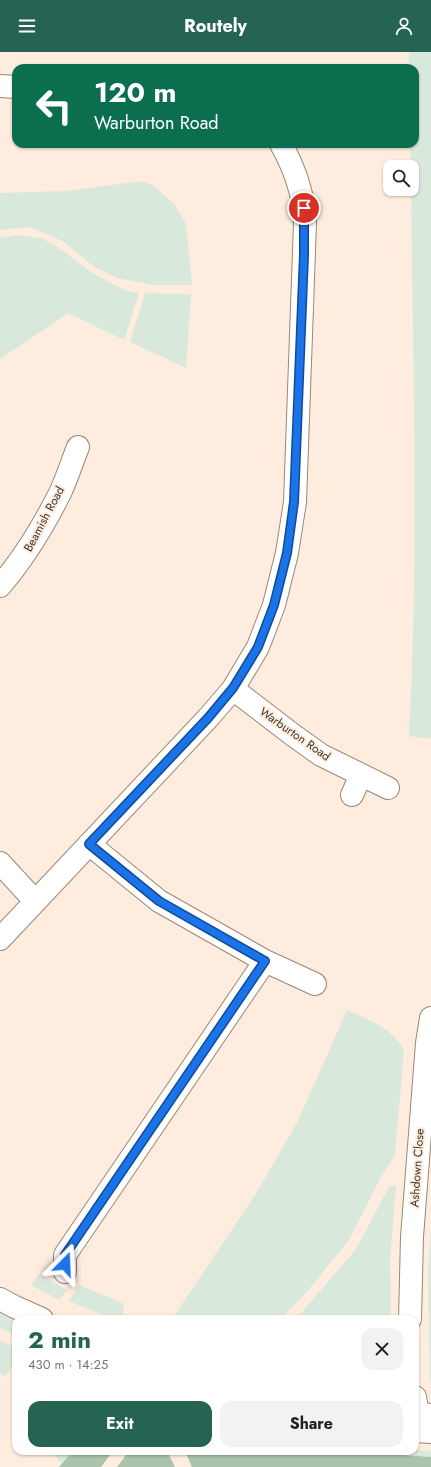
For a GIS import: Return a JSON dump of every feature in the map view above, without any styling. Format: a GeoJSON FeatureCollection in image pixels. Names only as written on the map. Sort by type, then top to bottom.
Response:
{"type":"FeatureCollection","features":[{"type":"Feature","properties":{"kind":"street"},"geometry":{"type":"LineString","coordinates":[[0,86],[12,87]]}},
{"type":"Feature","properties":{"kind":"street"},"geometry":{"type":"LineString","coordinates":[[0,939],[208,718],[233,688],[258,647],[274,605],[287,553],[294,502],[305,223],[304,208],[299,183],[289,157],[283,148]]}},
{"type":"Feature","properties":{"kind":"street","name":"Beamish Road"},"geometry":{"type":"LineString","coordinates":[[0,586],[24,556],[40,529],[60,492],[78,446]]}},
{"type":"Feature","properties":{"kind":"street","name":"Warburton Road"},"geometry":{"type":"LineString","coordinates":[[233,688],[314,750],[388,788]]}},
{"type":"Feature","properties":{"kind":"street"},"geometry":{"type":"LineString","coordinates":[[352,795],[361,775]]}},
{"type":"Feature","properties":{"kind":"street"},"geometry":{"type":"LineString","coordinates":[[89,844],[159,901],[265,961],[315,984]]}},
{"type":"Feature","properties":{"kind":"street"},"geometry":{"type":"LineString","coordinates":[[0,863],[35,901]]}},
{"type":"Feature","properties":{"kind":"street"},"geometry":{"type":"LineString","coordinates":[[65,1272],[65,1255],[265,961]]}},
{"type":"Feature","properties":{"kind":"street","name":"Ashdown Close"},"geometry":{"type":"LineString","coordinates":[[410,1315],[412,1237],[426,1043],[431,1018]]}},
{"type":"Feature","properties":{"kind":"street"},"geometry":{"type":"LineString","coordinates":[[0,1299],[33,1315]]}},
{"type":"Feature","properties":{"kind":"green space"},"geometry":{"type":"Polygon","coordinates":[[[409,52],[431,52],[431,739],[409,736],[415,531],[411,196],[419,196],[419,160],[411,160],[410,148],[419,148],[419,64],[409,64],[409,52]]]}},
{"type":"Feature","properties":{"kind":"green space"},"geometry":{"type":"Polygon","coordinates":[[[142,181],[154,186],[174,204],[186,224],[192,285],[153,285],[117,278],[93,266],[64,242],[40,231],[28,227],[0,230],[0,193],[67,191],[142,181]]]}},
{"type":"Feature","properties":{"kind":"green space"},"geometry":{"type":"Polygon","coordinates":[[[16,235],[41,238],[56,246],[94,274],[124,290],[139,293],[124,340],[68,313],[0,359],[0,238],[16,235]]]}},
{"type":"Feature","properties":{"kind":"green space"},"geometry":{"type":"Polygon","coordinates":[[[145,293],[191,294],[186,368],[130,342],[145,293]]]}},
{"type":"Feature","properties":{"kind":"green space"},"geometry":{"type":"Polygon","coordinates":[[[347,1010],[372,1021],[386,1030],[399,1042],[404,1050],[395,1155],[381,1177],[349,1240],[305,1294],[284,1315],[175,1315],[255,1195],[298,1121],[347,1010]]]}},
{"type":"Feature","properties":{"kind":"green space"},"geometry":{"type":"Polygon","coordinates":[[[396,1185],[390,1260],[391,1315],[299,1315],[356,1249],[389,1187],[396,1185]]]}},
{"type":"Feature","properties":{"kind":"green space"},"geometry":{"type":"Polygon","coordinates":[[[431,1228],[431,1383],[428,1272],[431,1228]]]}},
{"type":"Feature","properties":{"kind":"green space"},"geometry":{"type":"Polygon","coordinates":[[[39,1274],[67,1290],[59,1300],[31,1285],[39,1274]]]}},
{"type":"Feature","properties":{"kind":"green space"},"geometry":{"type":"Polygon","coordinates":[[[79,1285],[124,1304],[123,1315],[102,1315],[69,1301],[79,1285]]]}},
{"type":"Feature","properties":{"kind":"green space"},"geometry":{"type":"Polygon","coordinates":[[[0,1312],[12,1317],[12,1333],[0,1328],[0,1312]]]}},
{"type":"Feature","properties":{"kind":"green space"},"geometry":{"type":"Polygon","coordinates":[[[0,1340],[12,1346],[12,1368],[4,1377],[0,1374],[0,1340]]]}},
{"type":"Feature","properties":{"kind":"green space"},"geometry":{"type":"Polygon","coordinates":[[[419,1450],[431,1451],[431,1457],[403,1455],[419,1455],[419,1450]]]}},
{"type":"Feature","properties":{"kind":"green space"},"geometry":{"type":"Polygon","coordinates":[[[54,1455],[69,1455],[62,1463],[54,1455]]]}},
{"type":"Feature","properties":{"kind":"green space"},"geometry":{"type":"Polygon","coordinates":[[[70,1455],[110,1455],[101,1467],[59,1467],[70,1455]]]}},
{"type":"Feature","properties":{"kind":"green space"},"geometry":{"type":"Polygon","coordinates":[[[126,1455],[169,1455],[175,1467],[117,1467],[126,1455]]]}},
{"type":"Feature","properties":{"kind":"green space"},"geometry":{"type":"Polygon","coordinates":[[[187,1455],[403,1455],[431,1457],[431,1467],[192,1467],[187,1455]]]}},
{"type":"Feature","properties":{"kind":"route"},"geometry":{"type":"LineString","coordinates":[[65,1264],[65,1255],[265,961],[159,901],[89,844],[208,718],[233,688],[258,647],[274,605],[287,553],[294,502],[304,255],[304,208]]}}]}
